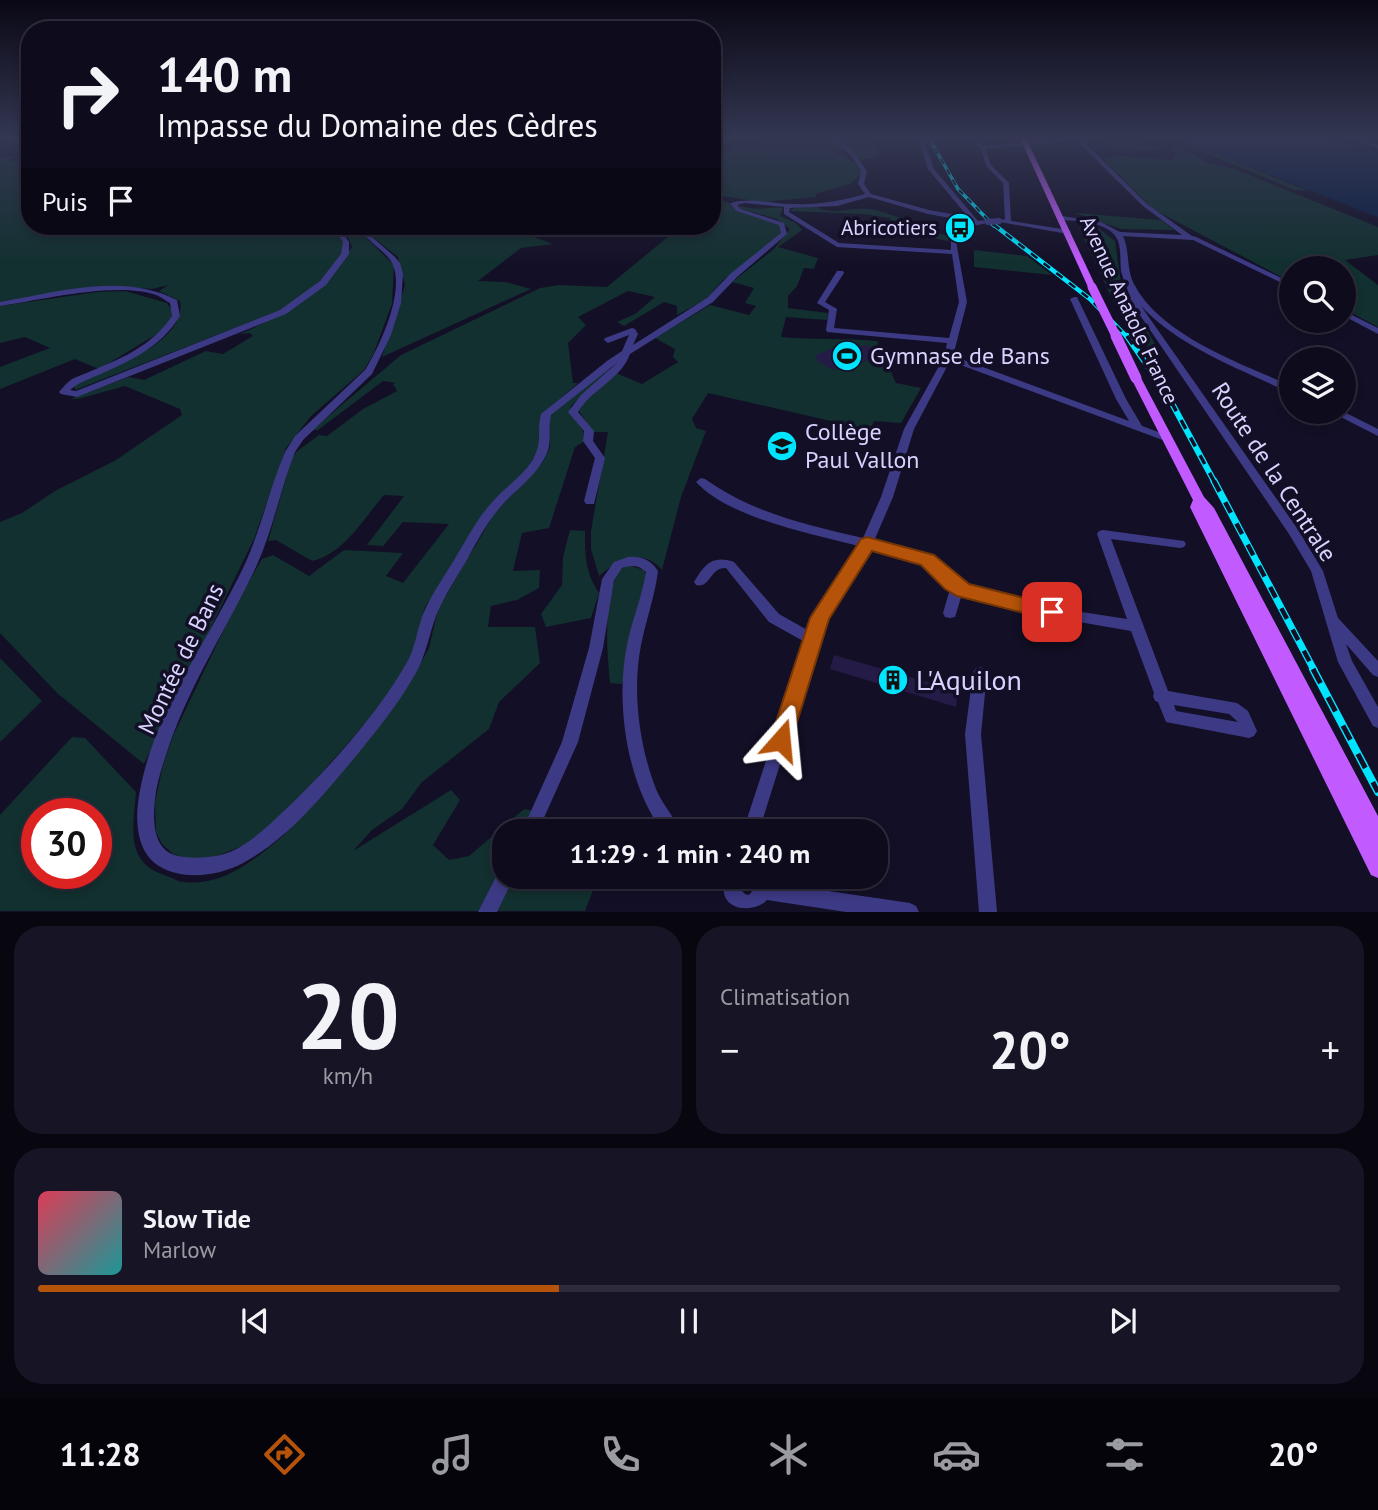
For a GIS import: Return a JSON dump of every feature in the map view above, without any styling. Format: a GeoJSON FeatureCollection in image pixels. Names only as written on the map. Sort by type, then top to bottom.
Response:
{"type":"FeatureCollection","features":[{"type":"Feature","properties":{"kind":"main road","name":"Avenue Anatole France"},"geometry":{"type":"LineString","coordinates":[[1044,181],[1136,378],[1199,499],[1197,507],[1289,676]]}},
{"type":"Feature","properties":{"kind":"main road"},"geometry":{"type":"LineString","coordinates":[[1289,676],[1378,836]]}},
{"type":"Feature","properties":{"kind":"main road"},"geometry":{"type":"LineString","coordinates":[[1289,676],[1378,868]]}},
{"type":"Feature","properties":{"kind":"street"},"geometry":{"type":"LineString","coordinates":[[862,181],[861,184],[869,195]]}},
{"type":"Feature","properties":{"kind":"street"},"geometry":{"type":"LineString","coordinates":[[941,181],[974,221]]}},
{"type":"Feature","properties":{"kind":"street"},"geometry":{"type":"LineString","coordinates":[[1004,181],[1006,183],[1008,222]]}},
{"type":"Feature","properties":{"kind":"street"},"geometry":{"type":"LineString","coordinates":[[1120,181],[1145,205],[1189,237],[1214,246],[1279,279]]}},
{"type":"Feature","properties":{"kind":"street"},"geometry":{"type":"LineString","coordinates":[[953,252],[832,244],[814,229],[786,213],[787,206],[849,202],[869,195],[928,212],[974,221],[999,221],[1041,228],[1100,225],[1118,234],[1189,237]]}},
{"type":"Feature","properties":{"kind":"street","name":"Montée de Bans"},"geometry":{"type":"LineString","coordinates":[[366,235],[396,263],[399,290],[397,303],[377,359],[369,372],[299,438],[290,452],[251,565],[162,743],[147,804],[149,844],[159,857],[173,864],[213,866],[236,858],[272,835],[365,731],[411,670],[433,607],[490,514],[541,456],[546,436],[546,414],[624,355],[710,300],[733,276],[785,233],[782,224],[733,207],[741,202],[787,206]]}},
{"type":"Feature","properties":{"kind":"street"},"geometry":{"type":"LineString","coordinates":[[755,819],[811,639],[820,618],[867,543],[887,497],[909,429],[948,357],[963,302],[953,252],[956,237],[974,221]]}},
{"type":"Feature","properties":{"kind":"street","name":"Route de la Centrale"},"geometry":{"type":"LineString","coordinates":[[1118,234],[1122,243],[1125,271],[1135,302],[1293,531],[1317,571],[1345,662],[1378,721]]}},
{"type":"Feature","properties":{"kind":"street","name":"Montée de Bans"},"geometry":{"type":"LineString","coordinates":[[0,304],[113,289],[148,291],[174,302],[176,316],[164,334],[114,364],[73,383],[64,391],[76,394],[240,332],[290,308],[319,286],[345,254],[346,242],[341,235]]}},
{"type":"Feature","properties":{"kind":"street"},"geometry":{"type":"LineString","coordinates":[[841,273],[821,303],[833,309],[830,330],[952,341]]}},
{"type":"Feature","properties":{"kind":"street","name":"Route de la Centrale"},"geometry":{"type":"LineString","coordinates":[[1133,290],[1161,320],[1217,354],[1279,384]]}},
{"type":"Feature","properties":{"kind":"street"},"geometry":{"type":"LineString","coordinates":[[1074,299],[1110,376],[1139,429]]}},
{"type":"Feature","properties":{"kind":"street"},"geometry":{"type":"LineString","coordinates":[[1145,318],[1161,320],[1153,331]]}},
{"type":"Feature","properties":{"kind":"street"},"geometry":{"type":"LineString","coordinates":[[1356,319],[1378,331]]}},
{"type":"Feature","properties":{"kind":"street"},"geometry":{"type":"LineString","coordinates":[[590,501],[600,458],[588,441],[589,431],[573,412],[580,401],[624,359],[633,332],[624,332],[608,340]]}},
{"type":"Feature","properties":{"kind":"street"},"geometry":{"type":"LineString","coordinates":[[948,357],[1168,439]]}},
{"type":"Feature","properties":{"kind":"street"},"geometry":{"type":"LineString","coordinates":[[1356,422],[1378,433]]}},
{"type":"Feature","properties":{"kind":"street"},"geometry":{"type":"LineString","coordinates":[[701,482],[736,507],[927,560],[957,588],[1031,609],[1136,626]]}},
{"type":"Feature","properties":{"kind":"street"},"geometry":{"type":"LineString","coordinates":[[1160,696],[1232,708],[1243,716],[1249,731],[1177,720],[1167,713],[1160,696],[1103,534],[1180,544]]}},
{"type":"Feature","properties":{"kind":"street"},"geometry":{"type":"LineString","coordinates":[[535,819],[570,742],[596,648],[608,579],[618,565],[636,561],[645,563],[652,571],[650,593],[634,646],[631,697],[645,786],[662,819]]}},
{"type":"Feature","properties":{"kind":"street"},"geometry":{"type":"LineString","coordinates":[[700,582],[714,565],[723,562],[730,565],[774,618],[811,639]]}},
{"type":"Feature","properties":{"kind":"street"},"geometry":{"type":"LineString","coordinates":[[950,613],[957,588]]}},
{"type":"Feature","properties":{"kind":"street"},"geometry":{"type":"LineString","coordinates":[[1334,621],[1378,671]]}},
{"type":"Feature","properties":{"kind":"street"},"geometry":{"type":"LineString","coordinates":[[981,673],[973,734],[988,912]]}},
{"type":"Feature","properties":{"kind":"street"},"geometry":{"type":"LineString","coordinates":[[486,912],[498,889]]}},
{"type":"Feature","properties":{"kind":"street"},"geometry":{"type":"LineString","coordinates":[[732,889],[732,892],[750,900],[909,912]]}},
{"type":"Feature","properties":{"kind":"green space"},"geometry":{"type":"Polygon","coordinates":[[[0,181],[21,181],[21,235],[338,235],[344,242],[341,257],[319,282],[286,308],[75,390],[74,385],[142,353],[171,330],[179,316],[180,301],[159,291],[168,285],[152,289],[125,287],[0,303],[0,181]]]}},
{"type":"Feature","properties":{"kind":"green space"},"geometry":{"type":"Polygon","coordinates":[[[721,181],[854,181],[815,194],[817,197],[761,202],[721,196],[721,181]]]}},
{"type":"Feature","properties":{"kind":"green space"},"geometry":{"type":"Polygon","coordinates":[[[1125,181],[1263,181],[1378,227],[1378,255],[1356,258],[1356,256],[1279,256],[1279,276],[1153,209],[1125,181]]]}},
{"type":"Feature","properties":{"kind":"green space"},"geometry":{"type":"Polygon","coordinates":[[[1271,181],[1283,181],[1309,191],[1294,190],[1271,181]]]}},
{"type":"Feature","properties":{"kind":"green space"},"geometry":{"type":"Polygon","coordinates":[[[721,200],[779,224],[782,235],[723,280],[705,300],[677,315],[677,306],[664,302],[624,326],[617,322],[635,314],[655,297],[628,291],[578,317],[586,325],[568,343],[573,383],[578,383],[541,415],[541,444],[527,469],[487,509],[460,557],[425,607],[415,644],[396,689],[285,814],[250,843],[214,857],[189,859],[173,854],[162,844],[156,832],[155,802],[163,765],[173,736],[237,602],[262,559],[273,555],[309,576],[344,550],[403,553],[386,576],[403,583],[449,524],[403,522],[383,546],[367,545],[404,496],[384,495],[344,543],[323,557],[312,561],[276,540],[268,541],[291,460],[296,452],[319,435],[327,436],[363,409],[397,391],[393,384],[396,383],[383,381],[318,430],[312,430],[401,355],[540,288],[559,285],[607,287],[669,236],[721,235],[721,200]]]}},
{"type":"Feature","properties":{"kind":"green space"},"geometry":{"type":"Polygon","coordinates":[[[741,206],[754,209],[783,208],[780,216],[796,223],[802,230],[778,247],[818,258],[814,269],[804,268],[797,286],[788,296],[788,308],[828,313],[827,320],[786,317],[781,337],[877,341],[896,383],[921,388],[901,423],[874,421],[870,430],[708,393],[692,419],[696,428],[706,431],[681,497],[662,570],[647,559],[639,557],[622,561],[599,576],[591,549],[591,531],[608,432],[592,432],[578,409],[616,373],[642,384],[678,362],[673,357],[675,349],[655,338],[710,305],[749,315],[756,306],[745,303],[754,288],[732,282],[774,249],[790,229],[777,219],[738,208],[741,206]]]}},
{"type":"Feature","properties":{"kind":"green space"},"geometry":{"type":"Polygon","coordinates":[[[815,206],[829,211],[870,209],[950,237],[948,241],[898,231],[890,218],[863,214],[789,211],[815,206]]]}},
{"type":"Feature","properties":{"kind":"green space"},"geometry":{"type":"Polygon","coordinates":[[[1075,213],[1161,220],[1174,230],[1121,229],[1075,213]]]}},
{"type":"Feature","properties":{"kind":"green space"},"geometry":{"type":"Polygon","coordinates":[[[1079,228],[1098,228],[1115,241],[1121,283],[1160,353],[1151,352],[1114,303],[1079,228]]]}},
{"type":"Feature","properties":{"kind":"green space"},"geometry":{"type":"Polygon","coordinates":[[[347,235],[363,235],[394,265],[392,304],[373,355],[364,370],[311,416],[286,448],[254,539],[144,764],[57,693],[0,633],[0,522],[22,513],[55,491],[116,460],[182,415],[180,409],[125,386],[71,399],[129,377],[144,380],[206,351],[223,354],[253,336],[250,333],[240,334],[303,300],[329,276],[352,247],[347,235]]]}},
{"type":"Feature","properties":{"kind":"green space"},"geometry":{"type":"Polygon","coordinates":[[[370,235],[528,235],[553,244],[521,248],[478,281],[505,282],[531,289],[382,357],[405,285],[398,257],[370,235]]]}},
{"type":"Feature","properties":{"kind":"green space"},"geometry":{"type":"Polygon","coordinates":[[[974,250],[1027,256],[1052,275],[974,267],[974,250]]]}},
{"type":"Feature","properties":{"kind":"green space"},"geometry":{"type":"Polygon","coordinates":[[[1356,268],[1378,285],[1378,327],[1356,315],[1356,268]]]}},
{"type":"Feature","properties":{"kind":"green space"},"geometry":{"type":"Polygon","coordinates":[[[125,291],[167,303],[173,312],[167,328],[99,369],[75,359],[0,389],[0,367],[50,348],[25,337],[0,343],[0,306],[97,292],[125,291]]]}},
{"type":"Feature","properties":{"kind":"green space"},"geometry":{"type":"Polygon","coordinates":[[[607,368],[610,369],[571,406],[570,413],[582,427],[585,441],[575,447],[549,528],[522,533],[513,571],[540,570],[539,588],[517,600],[491,606],[488,627],[535,627],[540,663],[499,702],[489,729],[422,782],[402,809],[372,830],[353,851],[451,790],[460,800],[433,845],[449,860],[469,856],[492,836],[492,889],[593,889],[585,911],[0,911],[0,815],[72,737],[85,738],[136,792],[134,842],[144,863],[157,872],[182,882],[212,880],[251,861],[284,835],[409,685],[429,648],[438,609],[494,514],[543,462],[550,447],[550,416],[607,368]]]}},
{"type":"Feature","properties":{"kind":"green space"},"geometry":{"type":"Polygon","coordinates":[[[570,530],[585,531],[587,563],[599,593],[591,618],[546,627],[541,614],[562,585],[563,557],[570,530]]]}},
{"type":"Feature","properties":{"kind":"green space"},"geometry":{"type":"Polygon","coordinates":[[[628,565],[644,570],[647,578],[622,684],[610,683],[607,626],[610,598],[618,571],[628,565]]]}},
{"type":"Feature","properties":{"kind":"green space"},"geometry":{"type":"Polygon","coordinates":[[[0,658],[42,701],[0,742],[0,658]]]}},
{"type":"Feature","properties":{"kind":"green space"},"geometry":{"type":"Polygon","coordinates":[[[524,809],[534,811],[529,819],[512,819],[524,809]]]}},
{"type":"Feature","properties":{"kind":"water"},"geometry":{"type":"Polygon","coordinates":[[[1285,181],[1378,181],[1378,217],[1285,181]]]}},
{"type":"Feature","properties":{"kind":"building","name":"Gymnase de Bans"},"geometry":{"type":"Polygon","coordinates":[[[849,342],[876,349],[881,360],[872,364],[870,359],[863,362],[853,360],[833,370],[817,361],[816,355],[849,342]]]}},
{"type":"Feature","properties":{"kind":"building","name":"L'Aquilon"},"geometry":{"type":"Polygon","coordinates":[[[834,655],[958,691],[956,707],[830,669],[834,655]]]}},
{"type":"Feature","properties":{"kind":"railway"},"geometry":{"type":"LineString","coordinates":[[953,181],[994,226]]}},
{"type":"Feature","properties":{"kind":"railway"},"geometry":{"type":"LineString","coordinates":[[993,224],[1090,299],[1128,338]]}},
{"type":"Feature","properties":{"kind":"railway"},"geometry":{"type":"LineString","coordinates":[[1127,336],[1167,394],[1215,483]]}},
{"type":"Feature","properties":{"kind":"railway"},"geometry":{"type":"LineString","coordinates":[[1214,481],[1314,670]]}},
{"type":"Feature","properties":{"kind":"railway"},"geometry":{"type":"LineString","coordinates":[[1313,669],[1378,792]]}},
{"type":"Feature","properties":{"kind":"place","name":"Abricotiers"},"geometry":{"type":"Point","coordinates":[960,228]}},
{"type":"Feature","properties":{"kind":"place","name":"Gymnase de Bans"},"geometry":{"type":"Point","coordinates":[847,356]}},
{"type":"Feature","properties":{"kind":"place","name":"Collège Paul Vallon"},"geometry":{"type":"Point","coordinates":[782,446]}},
{"type":"Feature","properties":{"kind":"place","name":"L'Aquilon"},"geometry":{"type":"Point","coordinates":[893,680]}},
{"type":"Feature","properties":{"kind":"route"},"geometry":{"type":"LineString","coordinates":[[781,740],[811,639],[820,618],[840,582],[867,543],[927,560],[963,591],[1052,612]]}}]}
